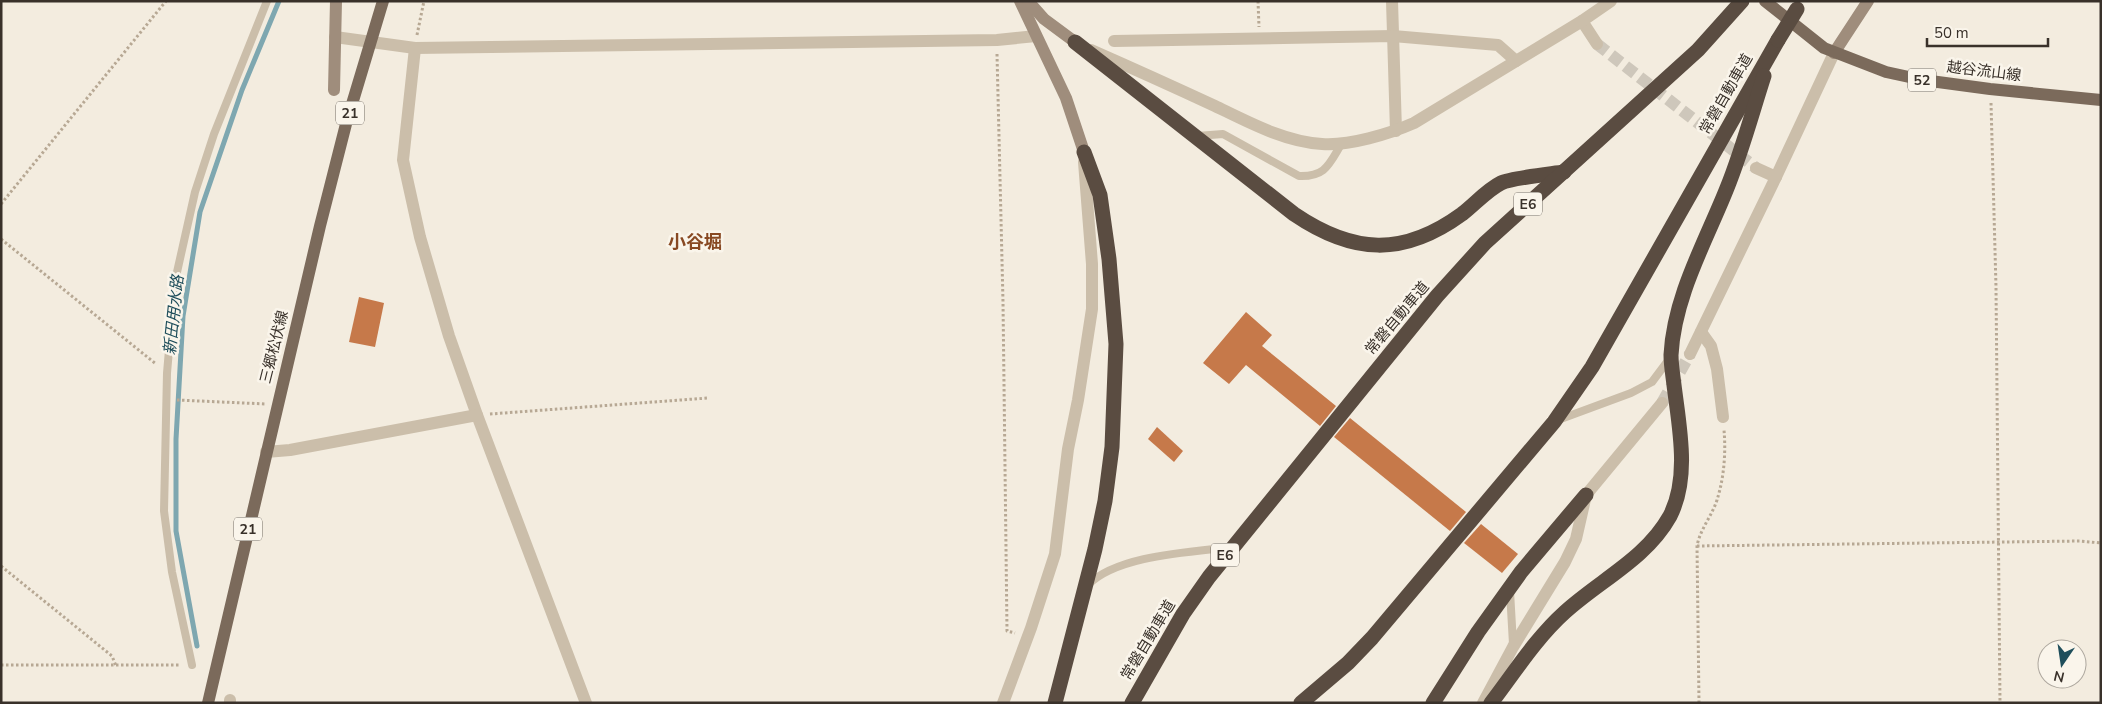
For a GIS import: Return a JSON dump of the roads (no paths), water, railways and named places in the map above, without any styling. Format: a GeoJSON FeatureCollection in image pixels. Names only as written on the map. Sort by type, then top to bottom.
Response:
{"type":"FeatureCollection","features":[{"type":"Feature","properties":{"kind":"highway","name":"常磐自動車道"},"geometry":{"type":"LineString","coordinates":[[1132,703],[1184,614],[1209,576],[1437,296],[1485,243],[1698,50],[1740,4]]}},
{"type":"Feature","properties":{"kind":"highway","name":"常磐自動車道"},"geometry":{"type":"LineString","coordinates":[[1301,703],[1348,663],[1372,638],[1554,422],[1606,343],[1775,44],[1800,5]]}},
{"type":"Feature","properties":{"kind":"highway"},"geometry":{"type":"LineString","coordinates":[[1075,42],[1193,136],[1314,228],[1346,241],[1370,245],[1408,242],[1430,233],[1460,215],[1501,182],[1564,172]]}},
{"type":"Feature","properties":{"kind":"highway"},"geometry":{"type":"LineString","coordinates":[[1491,703],[1541,638],[1564,613],[1629,563],[1660,531],[1671,514],[1677,495],[1681,470],[1680,436],[1671,357],[1674,330],[1690,277],[1728,185],[1775,44]]}},
{"type":"Feature","properties":{"kind":"highway"},"geometry":{"type":"LineString","coordinates":[[1056,703],[1095,549],[1110,472],[1112,447],[1116,344],[1109,259],[1100,195],[1084,152]]}},
{"type":"Feature","properties":{"kind":"highway"},"geometry":{"type":"LineString","coordinates":[[1433,703],[1478,632],[1510,587],[1586,495]]}},
{"type":"Feature","properties":{"kind":"main road","name":"三郷松伏線"},"geometry":{"type":"LineString","coordinates":[[208,703],[276,406],[342,142],[383,1]]}},
{"type":"Feature","properties":{"kind":"main road","name":"越谷流山線"},"geometry":{"type":"LineString","coordinates":[[1764,1],[1812,39],[1834,53],[1886,72],[1923,80],[1990,89],[2101,100]]}},
{"type":"Feature","properties":{"kind":"street"},"geometry":{"type":"LineString","coordinates":[[334,90],[336,1]]}},
{"type":"Feature","properties":{"kind":"street"},"geometry":{"type":"LineString","coordinates":[[1004,703],[1055,554],[1068,449],[1078,400],[1092,309],[1092,264],[1084,152],[1066,98],[1020,1]]}},
{"type":"Feature","properties":{"kind":"street"},"geometry":{"type":"LineString","coordinates":[[1028,1],[1044,19],[1075,42],[1251,123],[1283,136],[1322,144],[1342,143],[1396,131],[1414,124],[1582,21],[1611,1]]}},
{"type":"Feature","properties":{"kind":"street"},"geometry":{"type":"LineString","coordinates":[[1392,1],[1396,131]]}},
{"type":"Feature","properties":{"kind":"street"},"geometry":{"type":"LineString","coordinates":[[1690,354],[1834,53],[1868,1]]}},
{"type":"Feature","properties":{"kind":"street"},"geometry":{"type":"LineString","coordinates":[[1582,21],[1597,44]]}},
{"type":"Feature","properties":{"kind":"street"},"geometry":{"type":"LineString","coordinates":[[335,37],[415,48],[997,40],[1036,36]]}},
{"type":"Feature","properties":{"kind":"street"},"geometry":{"type":"LineString","coordinates":[[1114,41],[1393,36],[1498,45],[1516,61]]}},
{"type":"Feature","properties":{"kind":"street"},"geometry":{"type":"LineString","coordinates":[[415,48],[403,160],[420,237],[435,290],[477,415],[586,703]]}},
{"type":"Feature","properties":{"kind":"street"},"geometry":{"type":"LineString","coordinates":[[1756,168],[1776,176]]}},
{"type":"Feature","properties":{"kind":"street"},"geometry":{"type":"LineString","coordinates":[[1701,332],[1711,346],[1717,369],[1723,417]]}},
{"type":"Feature","properties":{"kind":"street"},"geometry":{"type":"LineString","coordinates":[[1483,703],[1553,583],[1576,539],[1586,495],[1662,403]]}},
{"type":"Feature","properties":{"kind":"street"},"geometry":{"type":"LineString","coordinates":[[266,452],[290,450],[477,415]]}},
{"type":"Feature","properties":{"kind":"lane"},"geometry":{"type":"LineString","coordinates":[[192,665],[172,572],[164,511],[167,373],[175,281],[195,192],[214,134],[267,1]]}},
{"type":"Feature","properties":{"kind":"lane"},"geometry":{"type":"LineString","coordinates":[[1193,136],[1223,134],[1299,176],[1313,177],[1325,170],[1342,143]]}},
{"type":"Feature","properties":{"kind":"lane"},"geometry":{"type":"LineString","coordinates":[[1554,422],[1632,393],[1652,382],[1671,357]]}},
{"type":"Feature","properties":{"kind":"lane"},"geometry":{"type":"LineString","coordinates":[[1084,590],[1094,580],[1114,568],[1141,560],[1232,546]]}},
{"type":"Feature","properties":{"kind":"lane"},"geometry":{"type":"LineString","coordinates":[[1510,587],[1510,610],[1514,647]]}},
{"type":"Feature","properties":{"kind":"waterway","name":"新田用水路"},"geometry":{"type":"LineString","coordinates":[[197,646],[176,531],[176,439],[183,316],[200,212],[242,90],[279,1]]}},
{"type":"Feature","properties":{"kind":"tunnel"},"geometry":{"type":"LineString","coordinates":[[1597,44],[1756,168]]}},
{"type":"Feature","properties":{"kind":"tunnel"},"geometry":{"type":"LineString","coordinates":[[1662,403],[1690,354]]}},
{"type":"Feature","properties":{"kind":"district","name":"小谷堀"},"geometry":{"type":"Point","coordinates":[695,242]}}]}
